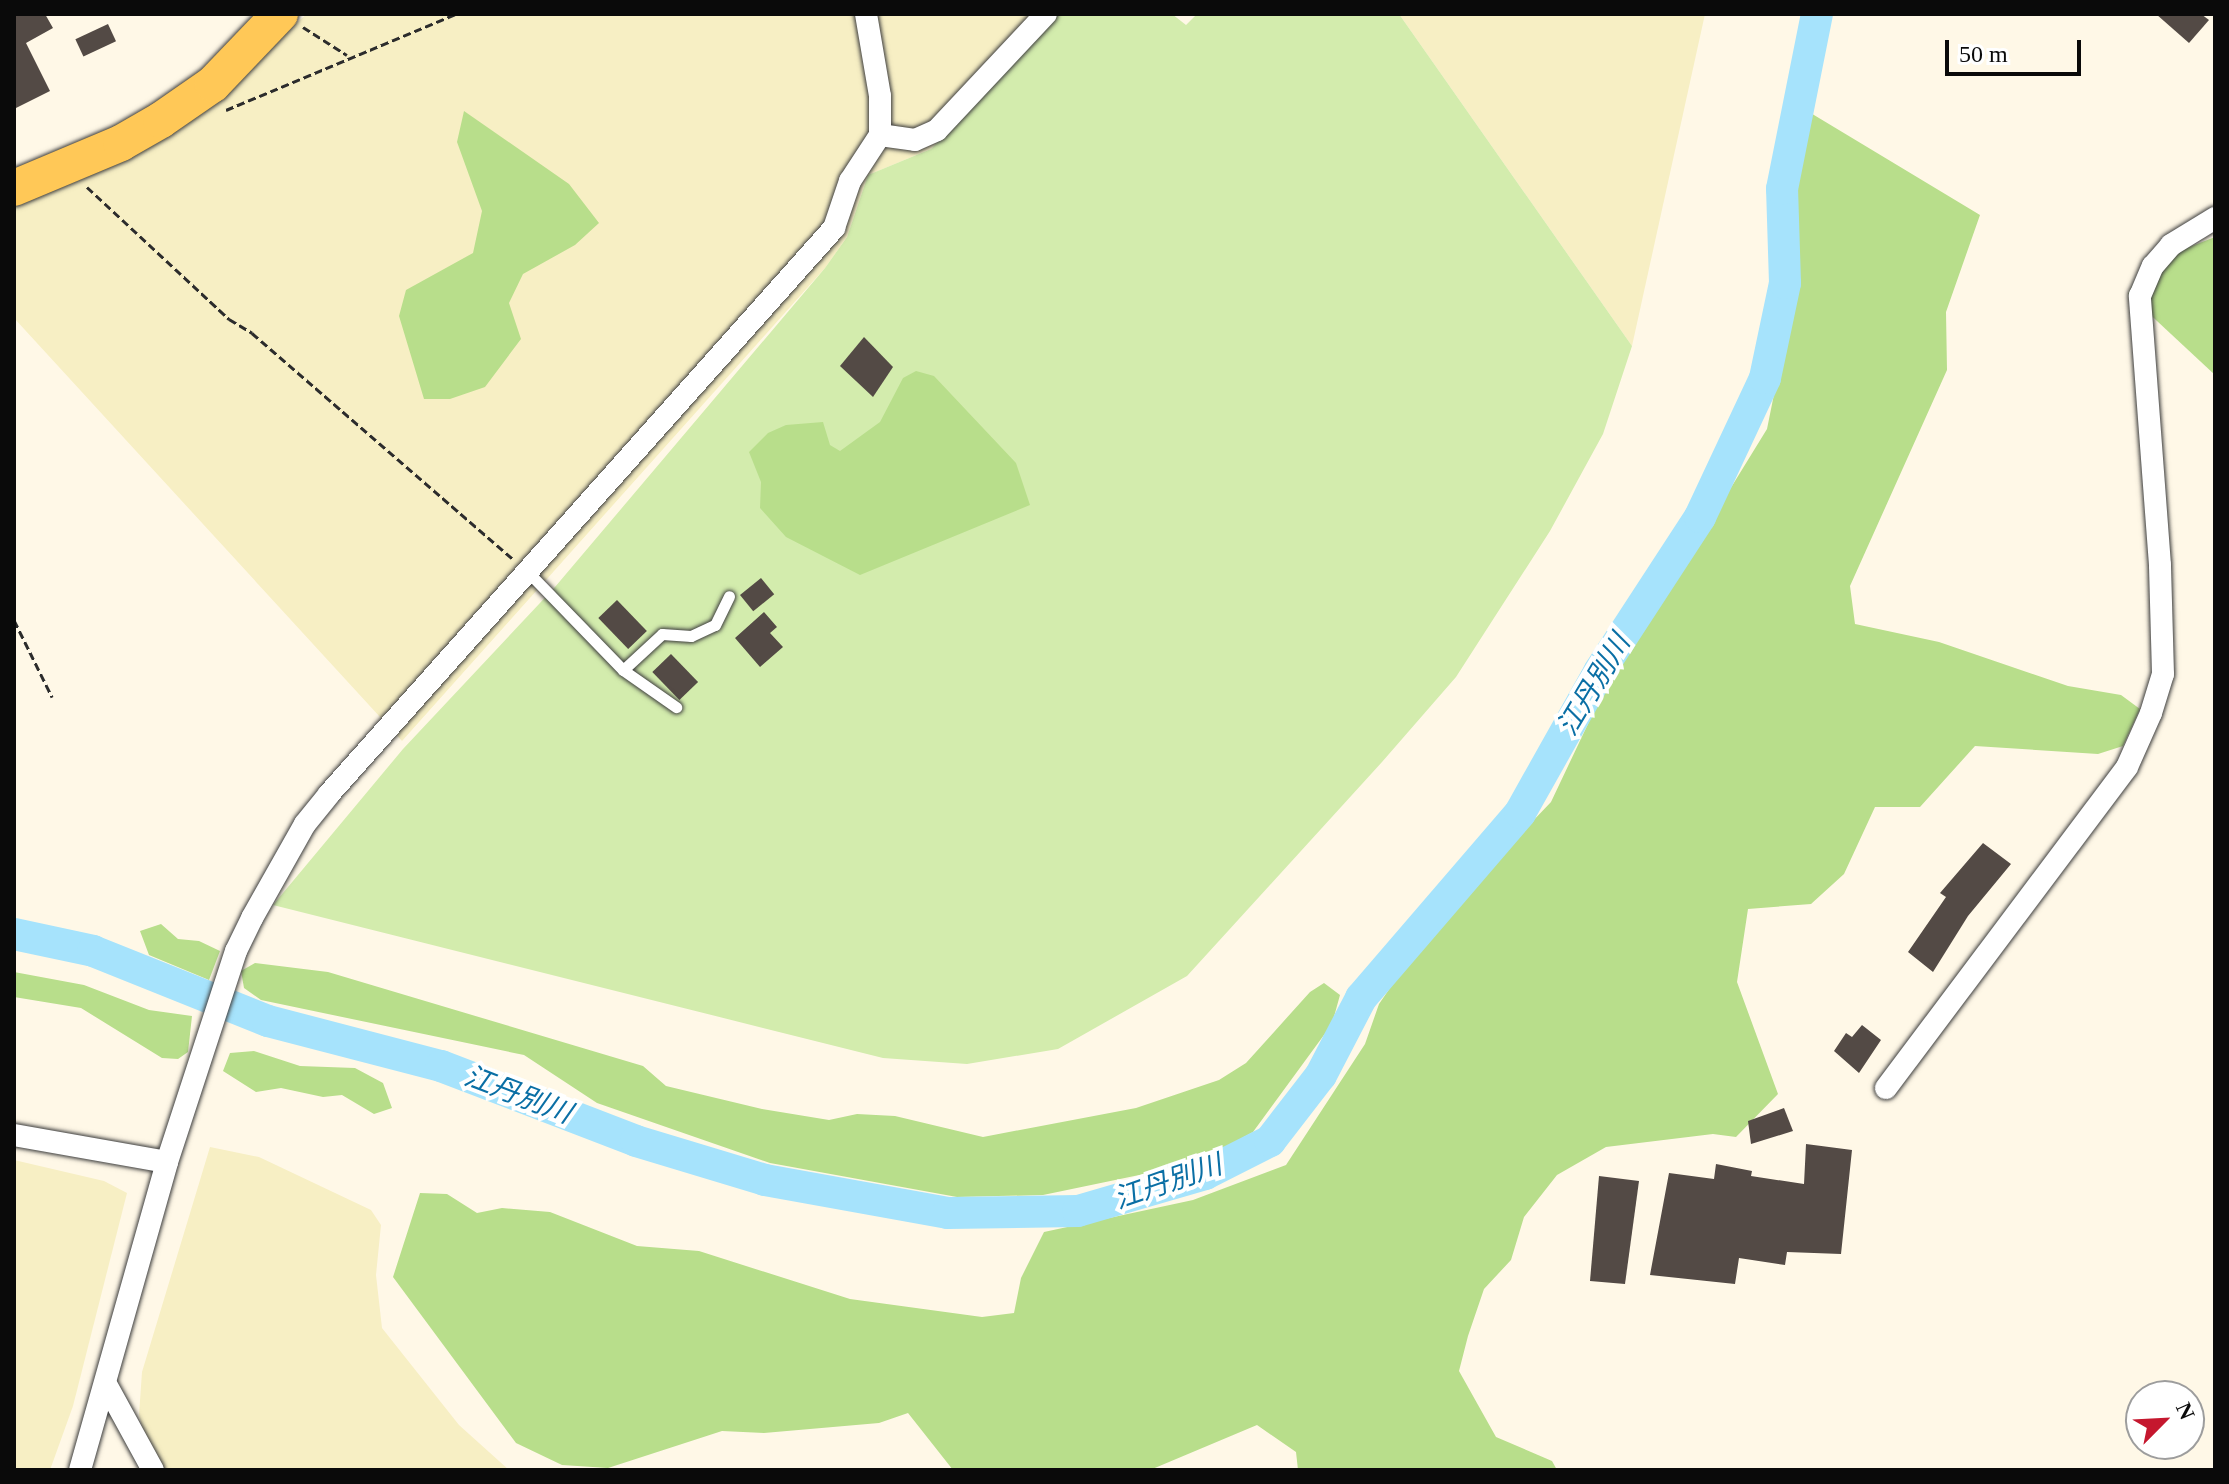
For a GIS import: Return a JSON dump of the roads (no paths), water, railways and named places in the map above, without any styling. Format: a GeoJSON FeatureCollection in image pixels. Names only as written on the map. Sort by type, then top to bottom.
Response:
{"type":"FeatureCollection","features":[{"type":"Feature","properties":{"kind":"main road"},"geometry":{"type":"LineString","coordinates":[[14,188],[67,168],[134,135],[213,84],[288,18]]}},
{"type":"Feature","properties":{"kind":"street"},"geometry":{"type":"LineString","coordinates":[[80,1470],[107,1386],[167,1162],[236,951],[252,918],[305,824],[813,256],[834,228],[850,181],[880,135],[878,83],[866,14]]}},
{"type":"Feature","properties":{"kind":"street"},"geometry":{"type":"LineString","coordinates":[[880,135],[915,140],[937,130],[1046,14]]}},
{"type":"Feature","properties":{"kind":"street"},"geometry":{"type":"LineString","coordinates":[[1886,1088],[2127,767],[2151,713],[2163,674],[2160,565],[2140,296],[2153,266],[2171,245],[2215,218]]}},
{"type":"Feature","properties":{"kind":"street"},"geometry":{"type":"LineString","coordinates":[[14,1135],[167,1162]]}},
{"type":"Feature","properties":{"kind":"street"},"geometry":{"type":"LineString","coordinates":[[107,1386],[153,1470]]}},
{"type":"Feature","properties":{"kind":"lane"},"geometry":{"type":"LineString","coordinates":[[528,572],[623,670],[676,707]]}},
{"type":"Feature","properties":{"kind":"lane"},"geometry":{"type":"LineString","coordinates":[[623,670],[662,634],[691,636],[715,625],[729,596]]}},
{"type":"Feature","properties":{"kind":"waterway","name":"江丹別川"},"geometry":{"type":"LineString","coordinates":[[14,934],[93,951],[268,1021],[441,1066],[636,1141],[765,1180],[948,1213],[1078,1211],[1205,1174],[1270,1141],[1321,1075],[1361,998],[1520,813],[1599,672],[1700,517],[1765,378],[1785,283],[1782,189],[1817,14]]}}]}
